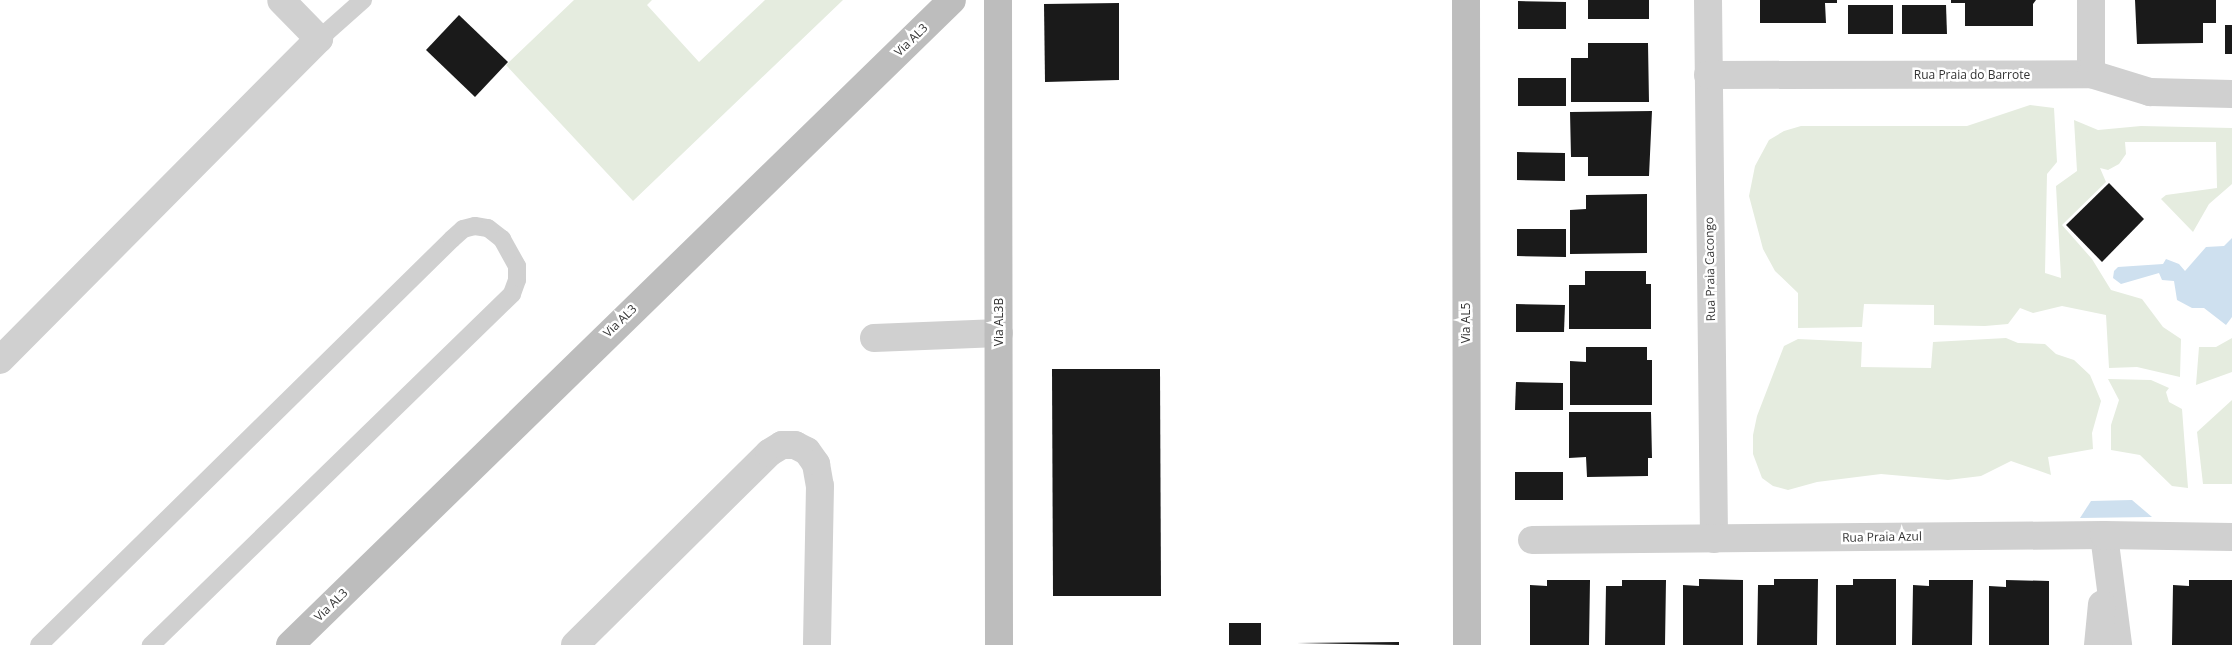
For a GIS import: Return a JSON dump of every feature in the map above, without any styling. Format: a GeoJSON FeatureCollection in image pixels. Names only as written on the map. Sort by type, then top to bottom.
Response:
{"type":"FeatureCollection","features":[{"type":"Feature","properties":{"kind":"street"},"geometry":{"type":"LineString","coordinates":[[0,360],[319,39],[281,0]]}},
{"type":"Feature","properties":{"kind":"street","name":"Via AL3"},"geometry":{"type":"LineString","coordinates":[[290,645],[952,0]]}},
{"type":"Feature","properties":{"kind":"street","name":"Via AL3B"},"geometry":{"type":"LineString","coordinates":[[998,0],[999,645]]}},
{"type":"Feature","properties":{"kind":"street","name":"Via AL5"},"geometry":{"type":"LineString","coordinates":[[1466,0],[1467,645]]}},
{"type":"Feature","properties":{"kind":"street","name":"Rua Praia Cacongo"},"geometry":{"type":"LineString","coordinates":[[1708,0],[1714,539]]}},
{"type":"Feature","properties":{"kind":"street"},"geometry":{"type":"LineString","coordinates":[[2091,0],[2091,74]]}},
{"type":"Feature","properties":{"kind":"street","name":"Rua Praia do Barrote"},"geometry":{"type":"LineString","coordinates":[[1708,75],[2091,74],[2150,92],[2232,94]]}},
{"type":"Feature","properties":{"kind":"street"},"geometry":{"type":"LineString","coordinates":[[874,338],[1000,333]]}},
{"type":"Feature","properties":{"kind":"street"},"geometry":{"type":"LineString","coordinates":[[575,645],[769,452],[789,445],[807,451],[816,464],[820,486],[817,645]]}},
{"type":"Feature","properties":{"kind":"street"},"geometry":{"type":"LineString","coordinates":[[2104,535],[2106,568],[2118,645]]}},
{"type":"Feature","properties":{"kind":"street","name":"Rua Praia Azul"},"geometry":{"type":"LineString","coordinates":[[1532,540],[2104,535],[2232,537]]}},
{"type":"Feature","properties":{"kind":"street"},"geometry":{"type":"LineString","coordinates":[[2098,645],[2106,568]]}},
{"type":"Feature","properties":{"kind":"lane"},"geometry":{"type":"LineString","coordinates":[[319,39],[364,0]]}},
{"type":"Feature","properties":{"kind":"lane"},"geometry":{"type":"LineString","coordinates":[[39,645],[463,229],[475,226],[488,228],[502,239],[517,266],[517,280],[512,294],[151,645]]}},
{"type":"Feature","properties":{"kind":"shaded area"},"geometry":{"type":"Polygon","coordinates":[[[574,0],[652,0],[647,5],[699,62],[765,0],[843,0],[633,201],[506,65],[574,0]]]}},
{"type":"Feature","properties":{"kind":"shaded area"},"geometry":{"type":"Polygon","coordinates":[[[2030,105],[2054,108],[2057,162],[2047,174],[2045,273],[2061,278],[2056,186],[2077,171],[2074,120],[2098,130],[2141,126],[2232,128],[2232,184],[2209,204],[2193,232],[2161,199],[2166,195],[2217,188],[2216,142],[2125,142],[2126,154],[2119,164],[2108,170],[2100,168],[2106,182],[2062,225],[2092,259],[2111,290],[2142,299],[2163,327],[2181,339],[2180,377],[2137,367],[2109,368],[2106,315],[2062,306],[2033,313],[2020,308],[2008,324],[1985,326],[1934,325],[1934,305],[1864,304],[1862,327],[1798,328],[1798,293],[1775,271],[1763,249],[1749,196],[1755,166],[1769,140],[1784,131],[1801,126],[1967,126],[2030,105]]]}},
{"type":"Feature","properties":{"kind":"shaded area"},"geometry":{"type":"Polygon","coordinates":[[[2006,338],[2018,343],[2045,344],[2056,354],[2074,360],[2090,375],[2101,401],[2092,433],[2093,449],[2048,457],[2051,475],[2011,461],[1981,476],[1948,480],[1881,474],[1817,482],[1788,490],[1773,486],[1762,478],[1753,454],[1753,435],[1757,416],[1784,346],[1798,339],[1862,342],[1861,367],[1931,368],[1933,342],[2006,338]]]}},
{"type":"Feature","properties":{"kind":"shaded area"},"geometry":{"type":"Polygon","coordinates":[[[2232,338],[2232,372],[2196,385],[2199,347],[2216,347],[2232,338]]]}},
{"type":"Feature","properties":{"kind":"shaded area"},"geometry":{"type":"Polygon","coordinates":[[[2108,379],[2151,380],[2169,388],[2166,392],[2169,402],[2182,409],[2188,488],[2172,486],[2140,455],[2111,450],[2111,425],[2119,400],[2108,379]]]}},
{"type":"Feature","properties":{"kind":"shaded area"},"geometry":{"type":"Polygon","coordinates":[[[2232,400],[2232,484],[2203,484],[2197,432],[2232,400]]]}},
{"type":"Feature","properties":{"kind":"water"},"geometry":{"type":"Polygon","coordinates":[[[2232,238],[2232,317],[2226,325],[2204,308],[2192,308],[2177,300],[2174,281],[2162,280],[2159,273],[2121,284],[2113,278],[2114,271],[2118,267],[2163,264],[2166,259],[2179,264],[2185,271],[2206,247],[2224,246],[2232,238]]]}},
{"type":"Feature","properties":{"kind":"water"},"geometry":{"type":"Polygon","coordinates":[[[2132,500],[2152,517],[2080,518],[2091,501],[2132,500]]]}},
{"type":"Feature","properties":{"kind":"building"},"geometry":{"type":"Polygon","coordinates":[[[1588,0],[1649,0],[1649,19],[1588,19],[1588,0]]]}},
{"type":"Feature","properties":{"kind":"building"},"geometry":{"type":"Polygon","coordinates":[[[1760,0],[1837,0],[1837,3],[1825,3],[1826,23],[1760,23],[1760,0]]]}},
{"type":"Feature","properties":{"kind":"building"},"geometry":{"type":"Polygon","coordinates":[[[1951,0],[2036,0],[2033,4],[2033,26],[1965,26],[1965,3],[1951,3],[1951,0]]]}},
{"type":"Feature","properties":{"kind":"building"},"geometry":{"type":"Polygon","coordinates":[[[2135,0],[2216,0],[2216,23],[2203,23],[2203,43],[2137,44],[2135,0]]]}},
{"type":"Feature","properties":{"kind":"building"},"geometry":{"type":"Polygon","coordinates":[[[1518,1],[1566,2],[1566,29],[1518,29],[1518,1]]]}},
{"type":"Feature","properties":{"kind":"building"},"geometry":{"type":"Polygon","coordinates":[[[1119,3],[1119,80],[1045,82],[1044,4],[1119,3]]]}},
{"type":"Feature","properties":{"kind":"building"},"geometry":{"type":"Polygon","coordinates":[[[1848,5],[1893,5],[1893,34],[1848,34],[1848,5]]]}},
{"type":"Feature","properties":{"kind":"building"},"geometry":{"type":"Polygon","coordinates":[[[1902,5],[1946,5],[1947,34],[1902,34],[1902,5]]]}},
{"type":"Feature","properties":{"kind":"building"},"geometry":{"type":"Polygon","coordinates":[[[459,15],[508,62],[475,97],[426,50],[459,15]]]}},
{"type":"Feature","properties":{"kind":"building"},"geometry":{"type":"Polygon","coordinates":[[[2225,25],[2232,25],[2232,54],[2225,54],[2225,25]]]}},
{"type":"Feature","properties":{"kind":"building"},"geometry":{"type":"Polygon","coordinates":[[[1588,43],[1648,43],[1649,102],[1571,102],[1571,58],[1588,58],[1588,43]]]}},
{"type":"Feature","properties":{"kind":"building"},"geometry":{"type":"Polygon","coordinates":[[[1518,78],[1566,78],[1566,106],[1518,106],[1518,78]]]}},
{"type":"Feature","properties":{"kind":"building"},"geometry":{"type":"Polygon","coordinates":[[[1652,111],[1649,176],[1588,176],[1588,157],[1571,157],[1570,112],[1652,111]]]}},
{"type":"Feature","properties":{"kind":"building"},"geometry":{"type":"Polygon","coordinates":[[[1517,152],[1565,153],[1565,181],[1517,180],[1517,152]]]}},
{"type":"Feature","properties":{"kind":"building"},"geometry":{"type":"Polygon","coordinates":[[[2109,183],[2144,219],[2102,262],[2066,225],[2109,183]]]}},
{"type":"Feature","properties":{"kind":"building"},"geometry":{"type":"Polygon","coordinates":[[[1647,194],[1647,253],[1570,254],[1570,210],[1586,209],[1586,195],[1647,194]]]}},
{"type":"Feature","properties":{"kind":"building"},"geometry":{"type":"Polygon","coordinates":[[[1517,229],[1566,229],[1566,257],[1517,256],[1517,229]]]}},
{"type":"Feature","properties":{"kind":"building"},"geometry":{"type":"Polygon","coordinates":[[[1585,271],[1646,271],[1646,284],[1651,284],[1651,329],[1569,329],[1569,285],[1585,285],[1585,271]]]}},
{"type":"Feature","properties":{"kind":"building"},"geometry":{"type":"Polygon","coordinates":[[[1516,304],[1565,305],[1564,332],[1516,332],[1516,304]]]}},
{"type":"Feature","properties":{"kind":"building"},"geometry":{"type":"Polygon","coordinates":[[[1586,347],[1647,347],[1647,360],[1652,360],[1652,405],[1570,405],[1570,361],[1586,362],[1586,347]]]}},
{"type":"Feature","properties":{"kind":"building"},"geometry":{"type":"Polygon","coordinates":[[[1052,369],[1160,369],[1161,596],[1053,596],[1052,369]]]}},
{"type":"Feature","properties":{"kind":"building"},"geometry":{"type":"Polygon","coordinates":[[[1516,382],[1563,383],[1563,410],[1515,410],[1516,382]]]}},
{"type":"Feature","properties":{"kind":"building"},"geometry":{"type":"Polygon","coordinates":[[[1569,412],[1651,412],[1652,458],[1648,458],[1648,476],[1587,477],[1586,457],[1569,458],[1569,412]]]}},
{"type":"Feature","properties":{"kind":"building"},"geometry":{"type":"Polygon","coordinates":[[[1515,472],[1563,472],[1563,500],[1515,500],[1515,472]]]}},
{"type":"Feature","properties":{"kind":"building"},"geometry":{"type":"Polygon","coordinates":[[[1699,579],[1743,580],[1743,645],[1683,645],[1683,585],[1699,586],[1699,579]]]}},
{"type":"Feature","properties":{"kind":"building"},"geometry":{"type":"Polygon","coordinates":[[[1774,579],[1818,579],[1817,645],[1757,645],[1758,585],[1774,585],[1774,579]]]}},
{"type":"Feature","properties":{"kind":"building"},"geometry":{"type":"Polygon","coordinates":[[[1853,579],[1896,579],[1896,645],[1836,645],[1836,585],[1853,585],[1853,579]]]}},
{"type":"Feature","properties":{"kind":"building"},"geometry":{"type":"Polygon","coordinates":[[[1547,580],[1590,580],[1589,645],[1530,645],[1530,585],[1547,586],[1547,580]]]}},
{"type":"Feature","properties":{"kind":"building"},"geometry":{"type":"Polygon","coordinates":[[[1622,580],[1666,580],[1665,645],[1605,645],[1606,586],[1622,586],[1622,580]]]}},
{"type":"Feature","properties":{"kind":"building"},"geometry":{"type":"Polygon","coordinates":[[[1929,580],[1973,580],[1972,645],[1912,645],[1913,585],[1929,586],[1929,580]]]}},
{"type":"Feature","properties":{"kind":"building"},"geometry":{"type":"Polygon","coordinates":[[[2006,580],[2049,581],[2049,645],[1989,645],[1989,586],[2006,587],[2006,580]]]}},
{"type":"Feature","properties":{"kind":"building"},"geometry":{"type":"Polygon","coordinates":[[[2189,580],[2232,580],[2232,645],[2172,645],[2173,585],[2189,586],[2189,580]]]}},
{"type":"Feature","properties":{"kind":"building"},"geometry":{"type":"Polygon","coordinates":[[[1229,623],[1261,623],[1261,645],[1229,645],[1229,623]]]}},
{"type":"Feature","properties":{"kind":"building"},"geometry":{"type":"Polygon","coordinates":[[[1399,642],[1399,645],[1297,643],[1399,642]]]}}]}
